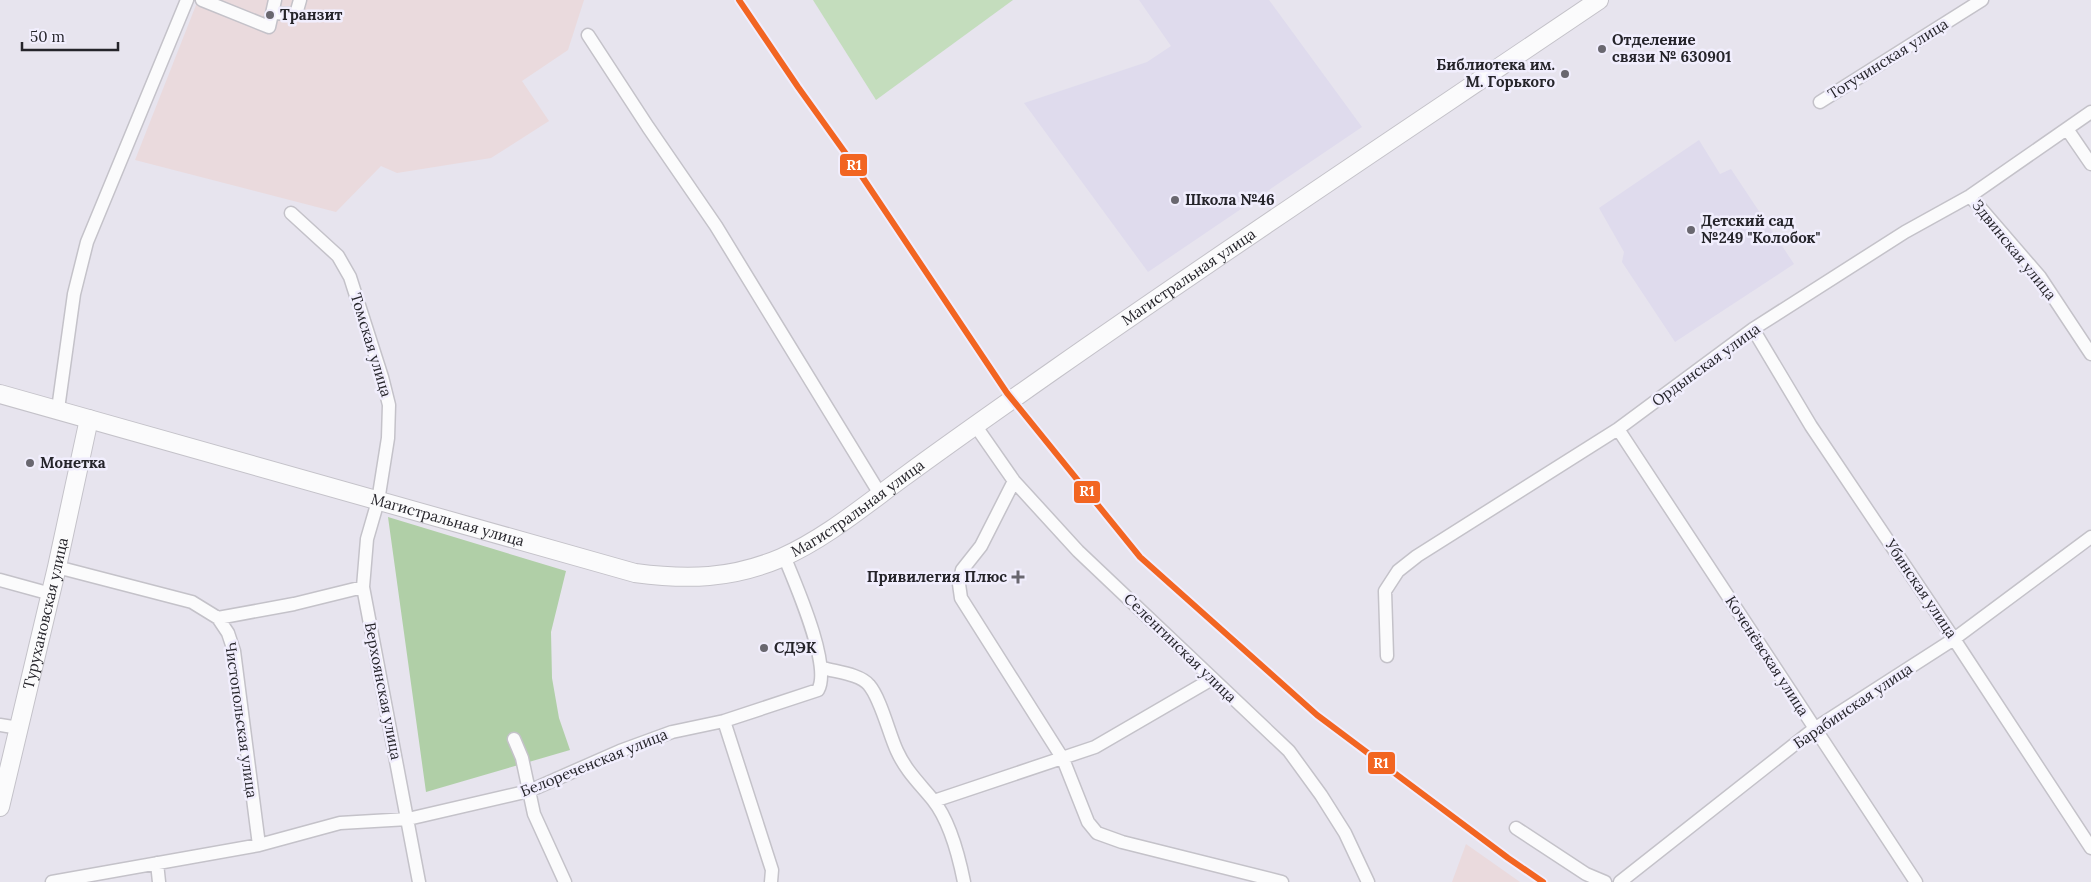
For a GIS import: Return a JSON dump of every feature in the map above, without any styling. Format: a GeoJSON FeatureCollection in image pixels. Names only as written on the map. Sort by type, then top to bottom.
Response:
{"type":"FeatureCollection","features":[{"type":"Feature","properties":{"kind":"main road","name":"Магистральная улица"},"geometry":{"type":"LineString","coordinates":[[0,394],[635,573],[707,578],[754,568],[784,556],[824,535],[975,425],[1188,277],[1599,0]]}},
{"type":"Feature","properties":{"kind":"main road","name":"Турухановская улица"},"geometry":{"type":"LineString","coordinates":[[0,807],[51,594],[89,420]]}},
{"type":"Feature","properties":{"kind":"street"},"geometry":{"type":"LineString","coordinates":[[58,409],[74,294],[87,242],[187,0]]}},
{"type":"Feature","properties":{"kind":"street"},"geometry":{"type":"LineString","coordinates":[[202,0],[269,27],[275,0]]}},
{"type":"Feature","properties":{"kind":"street"},"geometry":{"type":"LineString","coordinates":[[272,13],[296,14],[300,0]]}},
{"type":"Feature","properties":{"kind":"street","name":"Тогучинская улица"},"geometry":{"type":"LineString","coordinates":[[1820,102],[1982,0]]}},
{"type":"Feature","properties":{"kind":"street"},"geometry":{"type":"LineString","coordinates":[[588,35],[716,226],[880,494]]}},
{"type":"Feature","properties":{"kind":"street","name":"Ордынская улица"},"geometry":{"type":"LineString","coordinates":[[1387,656],[1385,591],[1398,571],[1417,556],[1618,429],[1753,329],[1905,232],[1970,196],[2091,112]]}},
{"type":"Feature","properties":{"kind":"street"},"geometry":{"type":"LineString","coordinates":[[2067,129],[2091,164]]}},
{"type":"Feature","properties":{"kind":"street","name":"Здвинская улица"},"geometry":{"type":"LineString","coordinates":[[1970,196],[2040,277],[2091,354]]}},
{"type":"Feature","properties":{"kind":"street","name":"Томская улица"},"geometry":{"type":"LineString","coordinates":[[291,213],[338,256],[350,277],[382,376],[389,413],[388,438],[378,500]]}},
{"type":"Feature","properties":{"kind":"street","name":"Убинская улица"},"geometry":{"type":"LineString","coordinates":[[1753,329],[1811,426],[2091,848]]}},
{"type":"Feature","properties":{"kind":"street","name":"Селенгинская улица"},"geometry":{"type":"LineString","coordinates":[[975,425],[1014,481],[1078,551],[1289,751],[1321,795],[1345,833],[1368,882]]}},
{"type":"Feature","properties":{"kind":"street","name":"Коченёвская улица"},"geometry":{"type":"LineString","coordinates":[[1618,429],[1916,882]]}},
{"type":"Feature","properties":{"kind":"street"},"geometry":{"type":"LineString","coordinates":[[1014,481],[981,546],[962,570],[959,584],[961,598],[1063,759],[1088,822],[1097,833],[1122,842],[1282,882]]}},
{"type":"Feature","properties":{"kind":"street","name":"Верхоянская улица"},"geometry":{"type":"LineString","coordinates":[[378,500],[367,539],[363,587],[419,882]]}},
{"type":"Feature","properties":{"kind":"street","name":"Барабинская улица"},"geometry":{"type":"LineString","coordinates":[[1620,882],[1814,729],[1954,639],[2091,537]]}},
{"type":"Feature","properties":{"kind":"street"},"geometry":{"type":"LineString","coordinates":[[784,556],[804,606],[823,668],[856,677],[868,683],[897,752],[908,771],[934,801],[944,818],[959,859],[964,882]]}},
{"type":"Feature","properties":{"kind":"street","name":"Чистопольская улица"},"geometry":{"type":"LineString","coordinates":[[57,567],[192,602],[218,618],[228,633],[234,652],[259,845]]}},
{"type":"Feature","properties":{"kind":"street"},"geometry":{"type":"LineString","coordinates":[[0,580],[51,594]]}},
{"type":"Feature","properties":{"kind":"street"},"geometry":{"type":"LineString","coordinates":[[218,618],[294,604],[363,587]]}},
{"type":"Feature","properties":{"kind":"street","name":"Белореченская улица"},"geometry":{"type":"LineString","coordinates":[[52,882],[259,845],[340,823],[408,818],[529,791],[620,751],[672,732],[724,721],[818,690],[822,684],[823,668]]}},
{"type":"Feature","properties":{"kind":"street"},"geometry":{"type":"LineString","coordinates":[[934,801],[1095,747],[1212,679]]}},
{"type":"Feature","properties":{"kind":"street"},"geometry":{"type":"LineString","coordinates":[[724,721],[772,870],[771,882]]}},
{"type":"Feature","properties":{"kind":"street"},"geometry":{"type":"LineString","coordinates":[[0,726],[19,728]]}},
{"type":"Feature","properties":{"kind":"street"},"geometry":{"type":"LineString","coordinates":[[514,739],[522,758],[534,814],[565,882]]}},
{"type":"Feature","properties":{"kind":"street"},"geometry":{"type":"LineString","coordinates":[[1516,828],[1586,874],[1605,882]]}},
{"type":"Feature","properties":{"kind":"street"},"geometry":{"type":"LineString","coordinates":[[157,862],[159,882]]}},
{"type":"Feature","properties":{"kind":"shaded area"},"geometry":{"type":"Polygon","coordinates":[[[198,0],[584,0],[568,50],[522,81],[549,121],[491,158],[397,173],[381,166],[336,212],[135,160],[198,0]]]}},
{"type":"Feature","properties":{"kind":"shaded area","name":"Школа №46"},"geometry":{"type":"Polygon","coordinates":[[[1139,0],[1269,0],[1362,127],[1148,272],[1024,103],[1147,62],[1171,46],[1139,0]]]}},
{"type":"Feature","properties":{"kind":"shaded area","name":"Детский сад №249 \"Колобок\""},"geometry":{"type":"Polygon","coordinates":[[[1699,140],[1720,174],[1731,169],[1794,264],[1675,342],[1622,262],[1624,252],[1599,208],[1699,140]]]}},
{"type":"Feature","properties":{"kind":"shaded area"},"geometry":{"type":"Polygon","coordinates":[[[1466,844],[1520,882],[1452,882],[1466,844]]]}},
{"type":"Feature","properties":{"kind":"green space"},"geometry":{"type":"Polygon","coordinates":[[[813,0],[1013,0],[876,100],[813,0]]]}},
{"type":"Feature","properties":{"kind":"green space"},"geometry":{"type":"Polygon","coordinates":[[[388,517],[566,571],[551,632],[552,678],[559,718],[570,750],[426,792],[388,517]]]}},
{"type":"Feature","properties":{"kind":"transit line","name":"R1"},"geometry":{"type":"LineString","coordinates":[[739,0],[859,172],[1007,393],[1140,557],[1317,715],[1543,882]]}},
{"type":"Feature","properties":{"kind":"place","name":"Транзит"},"geometry":{"type":"Point","coordinates":[270,15]}},
{"type":"Feature","properties":{"kind":"place","name":"Отделение связи № 630901"},"geometry":{"type":"Point","coordinates":[1602,49]}},
{"type":"Feature","properties":{"kind":"place","name":"Библиотека им. М. Горького"},"geometry":{"type":"Point","coordinates":[1565,74]}},
{"type":"Feature","properties":{"kind":"place","name":"Школа №46"},"geometry":{"type":"Point","coordinates":[1175,200]}},
{"type":"Feature","properties":{"kind":"place","name":"Детский сад №249 \"Колобок\""},"geometry":{"type":"Point","coordinates":[1691,230]}},
{"type":"Feature","properties":{"kind":"place","name":"Монетка"},"geometry":{"type":"Point","coordinates":[30,463]}},
{"type":"Feature","properties":{"kind":"place","name":"Привилегия Плюс"},"geometry":{"type":"Point","coordinates":[1018,577]}},
{"type":"Feature","properties":{"kind":"place","name":"СДЭК"},"geometry":{"type":"Point","coordinates":[764,648]}}]}
